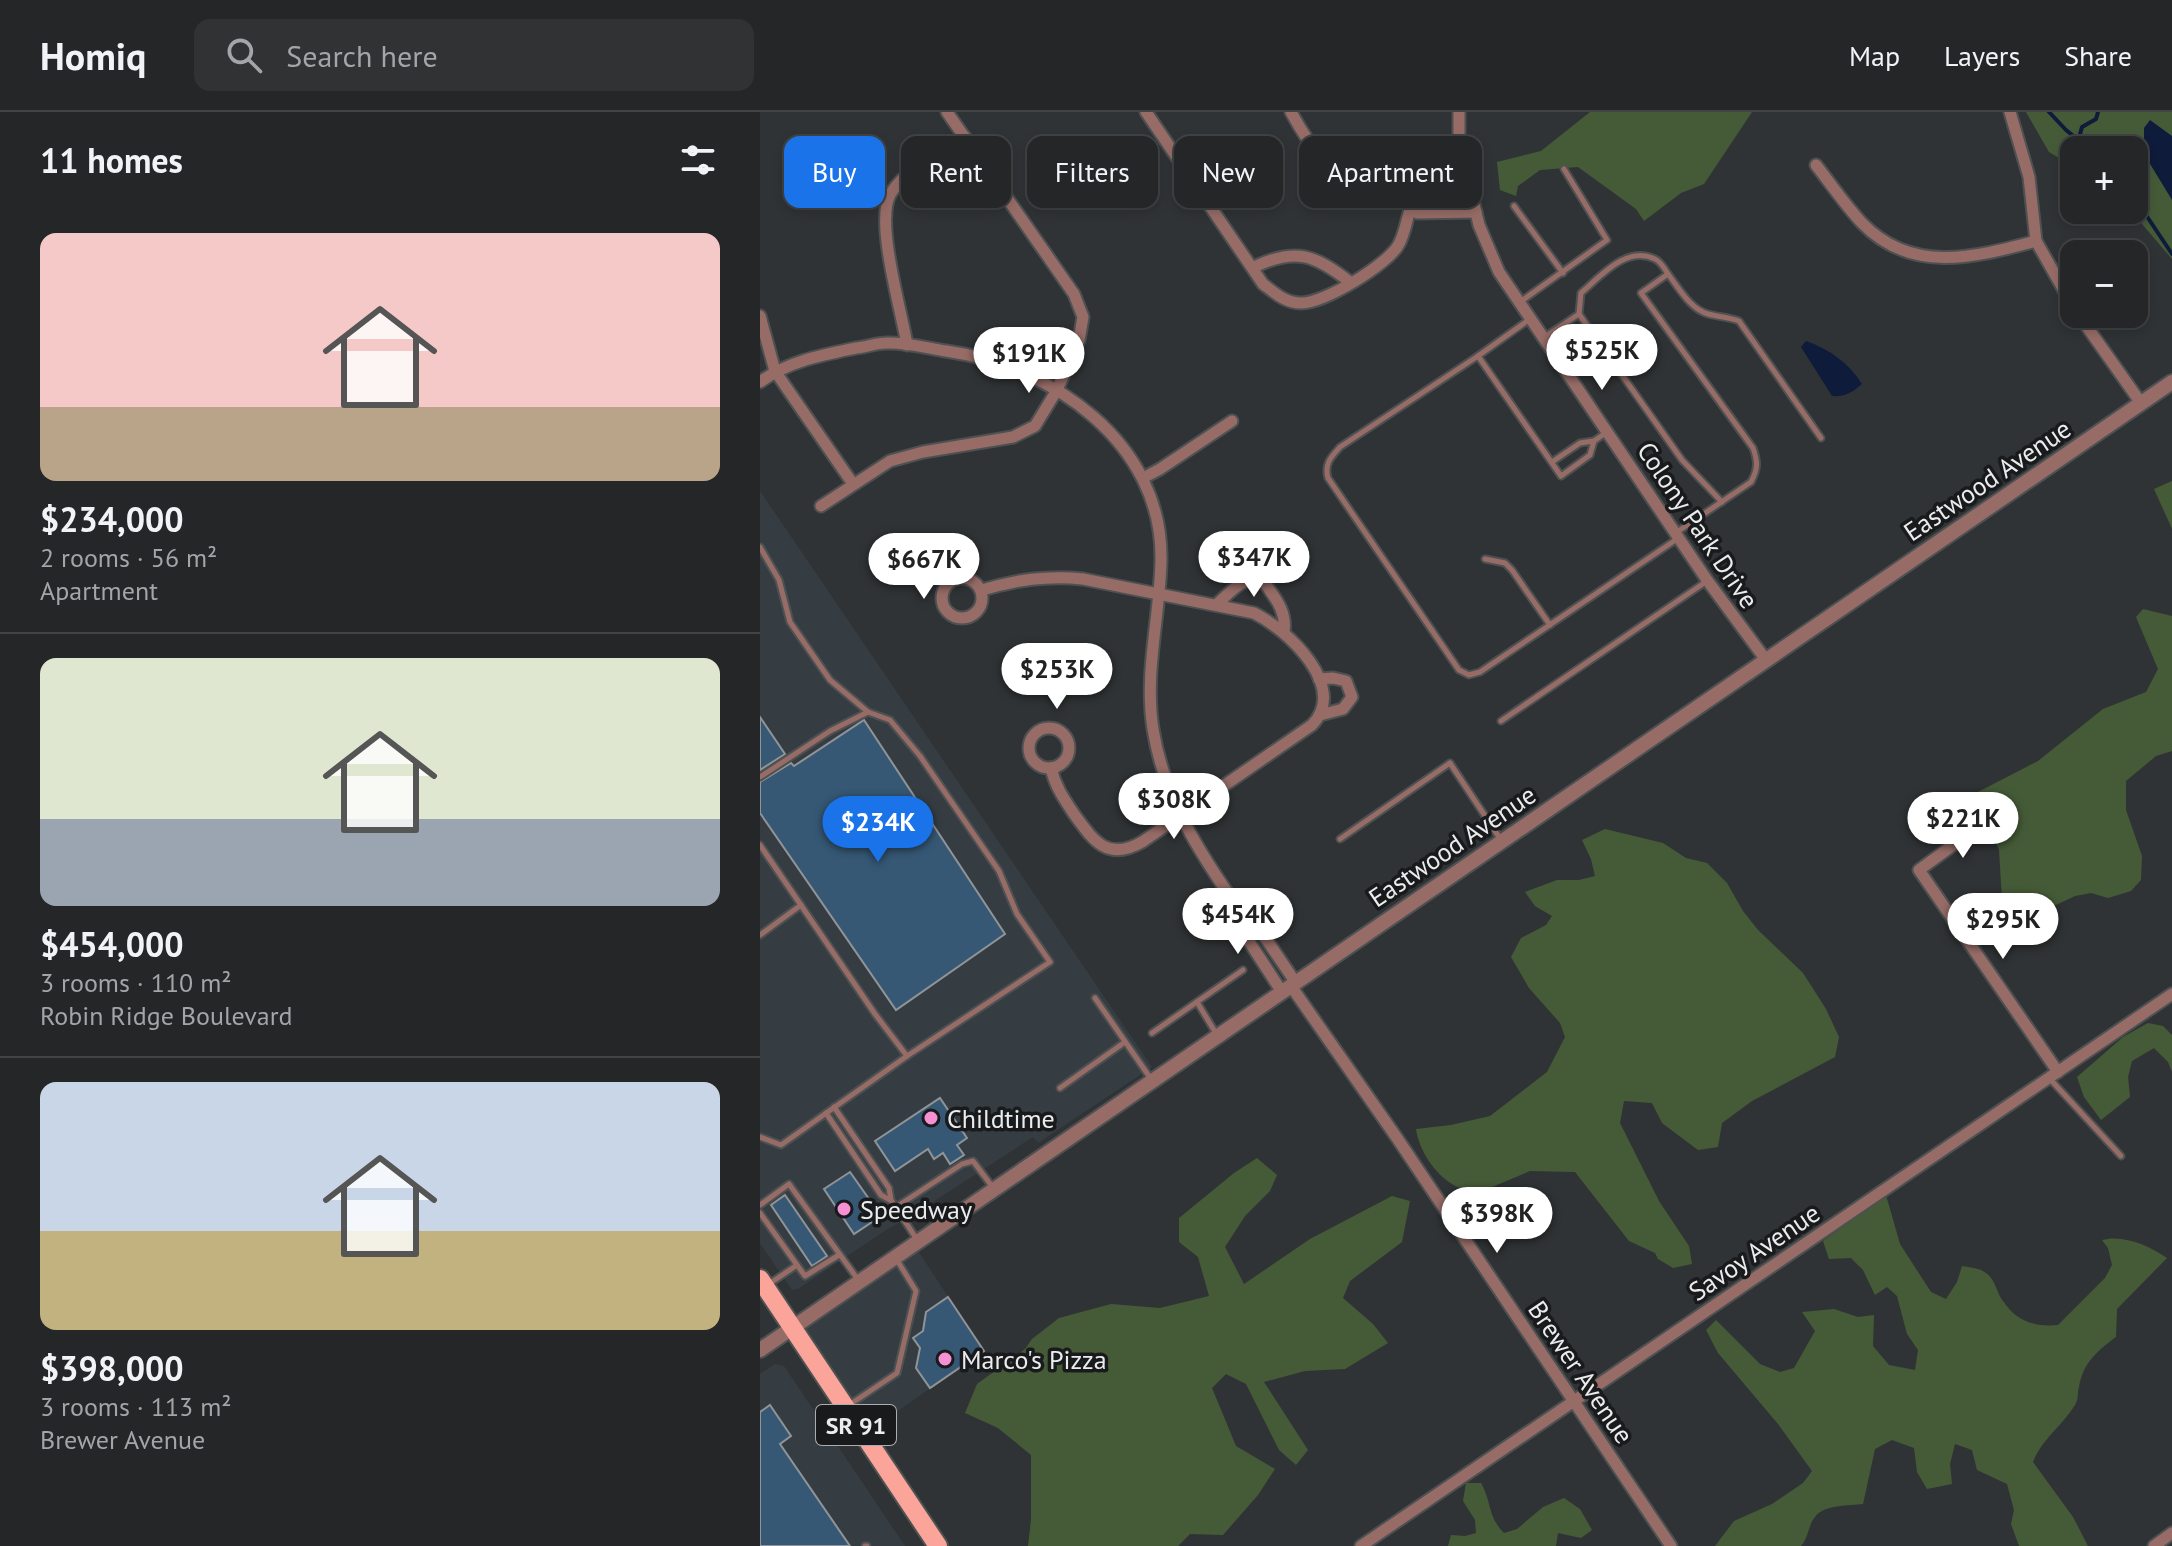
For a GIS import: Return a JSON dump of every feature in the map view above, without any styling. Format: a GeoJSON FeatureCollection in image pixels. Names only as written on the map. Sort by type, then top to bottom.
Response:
{"type":"FeatureCollection","features":[{"type":"Feature","properties":{"kind":"main road","name":"SR 91"},"geometry":{"type":"LineString","coordinates":[[762,1283],[938,1546]]}},
{"type":"Feature","properties":{"kind":"street"},"geometry":{"type":"LineString","coordinates":[[947,112],[964,136]]}},
{"type":"Feature","properties":{"kind":"street"},"geometry":{"type":"LineString","coordinates":[[1146,112],[1263,284],[1284,300],[1300,303],[1326,297],[1390,257],[1400,243],[1409,208]]}},
{"type":"Feature","properties":{"kind":"street"},"geometry":{"type":"LineString","coordinates":[[1291,112],[1306,136]]}},
{"type":"Feature","properties":{"kind":"street","name":"Colony Park Drive"},"geometry":{"type":"LineString","coordinates":[[1458,112],[1459,136]]}},
{"type":"Feature","properties":{"kind":"street"},"geometry":{"type":"LineString","coordinates":[[2010,112],[2029,177],[2036,241],[2060,283]]}},
{"type":"Feature","properties":{"kind":"street"},"geometry":{"type":"LineString","coordinates":[[1816,165],[1864,226],[1905,251],[1956,259],[2036,241]]}},
{"type":"Feature","properties":{"kind":"street"},"geometry":{"type":"LineString","coordinates":[[901,182],[891,193],[884,212],[907,345]]}},
{"type":"Feature","properties":{"kind":"street"},"geometry":{"type":"LineString","coordinates":[[821,506],[890,461],[1021,434],[1042,418],[1079,340],[1083,317],[1074,294],[1011,203]]}},
{"type":"Feature","properties":{"kind":"street"},"geometry":{"type":"LineString","coordinates":[[1413,208],[1417,213],[1476,212]]}},
{"type":"Feature","properties":{"kind":"street","name":"Colony Park Drive"},"geometry":{"type":"LineString","coordinates":[[1475,208],[1489,252],[1530,319],[1707,580],[1766,660]]}},
{"type":"Feature","properties":{"kind":"street"},"geometry":{"type":"LineString","coordinates":[[1254,267],[1274,257],[1314,257],[1350,282]]}},
{"type":"Feature","properties":{"kind":"street"},"geometry":{"type":"LineString","coordinates":[[760,316],[775,371],[853,484]]}},
{"type":"Feature","properties":{"kind":"street"},"geometry":{"type":"LineString","coordinates":[[2088,328],[2141,403]]}},
{"type":"Feature","properties":{"kind":"street","name":"Brewer Avenue"},"geometry":{"type":"LineString","coordinates":[[760,382],[775,371],[815,357],[887,342],[971,355],[1016,370],[1057,390],[1105,426],[1132,459],[1143,478],[1158,528],[1161,559],[1150,668],[1153,727],[1162,767],[1180,816],[1199,853],[1238,908],[1237,923],[1290,987],[1397,1138],[1671,1546]]}},
{"type":"Feature","properties":{"kind":"street","name":"Eastwood Avenue"},"geometry":{"type":"LineString","coordinates":[[760,1350],[2172,382]]}},
{"type":"Feature","properties":{"kind":"street"},"geometry":{"type":"LineString","coordinates":[[1143,478],[1232,421]]}},
{"type":"Feature","properties":{"kind":"street"},"geometry":{"type":"LineString","coordinates":[[982,590],[1016,580],[1059,577],[1254,613],[1284,632],[1301,651],[1319,679],[1325,697],[1320,715],[1312,725],[1135,846],[1118,850],[1102,846],[1090,837],[1055,785],[1051,768]]}},
{"type":"Feature","properties":{"kind":"street"},"geometry":{"type":"LineString","coordinates":[[1216,605],[1242,582],[1259,580],[1264,582],[1283,609],[1286,622],[1284,632]]}},
{"type":"Feature","properties":{"kind":"street"},"geometry":{"type":"LineString","coordinates":[[1319,679],[1346,681],[1352,691],[1348,706],[1320,715]]}},
{"type":"Feature","properties":{"kind":"street"},"geometry":{"type":"LineString","coordinates":[[1986,821],[1919,870],[2054,1075]]}},
{"type":"Feature","properties":{"kind":"street","name":"Savoy Avenue"},"geometry":{"type":"LineString","coordinates":[[1361,1546],[2172,994]]}},
{"type":"Feature","properties":{"kind":"street"},"geometry":{"type":"LineString","coordinates":[[2154,1546],[2172,1533]]}},
{"type":"Feature","properties":{"kind":"lane"},"geometry":{"type":"LineString","coordinates":[[1520,303],[1607,240],[1564,169]]}},
{"type":"Feature","properties":{"kind":"lane"},"geometry":{"type":"LineString","coordinates":[[1514,206],[1563,273]]}},
{"type":"Feature","properties":{"kind":"lane"},"geometry":{"type":"LineString","coordinates":[[1722,502],[1682,460],[1579,314],[1581,293],[1619,260],[1639,256],[1656,259],[1693,307],[1707,314],[1725,315],[1739,321],[1821,438]]}},
{"type":"Feature","properties":{"kind":"lane"},"geometry":{"type":"LineString","coordinates":[[1530,319],[1340,447],[1329,458],[1326,470],[1328,478],[1459,670],[1469,675],[1480,672],[1678,535],[1751,482],[1757,471],[1758,460],[1753,448],[1641,293],[1668,274]]}},
{"type":"Feature","properties":{"kind":"lane"},"geometry":{"type":"LineString","coordinates":[[1543,338],[1579,314]]}},
{"type":"Feature","properties":{"kind":"lane"},"geometry":{"type":"LineString","coordinates":[[1478,356],[1561,476],[1590,455],[1594,441]]}},
{"type":"Feature","properties":{"kind":"lane"},"geometry":{"type":"LineString","coordinates":[[1552,462],[1580,443],[1594,441],[1608,432]]}},
{"type":"Feature","properties":{"kind":"lane"},"geometry":{"type":"LineString","coordinates":[[760,547],[779,580],[790,622],[830,680],[868,712],[890,720],[920,756],[999,871],[1017,914],[1050,962],[907,1056],[781,1145],[760,1137]]}},
{"type":"Feature","properties":{"kind":"lane"},"geometry":{"type":"LineString","coordinates":[[1485,559],[1505,563],[1512,570],[1550,625]]}},
{"type":"Feature","properties":{"kind":"lane"},"geometry":{"type":"LineString","coordinates":[[1501,721],[1707,580]]}},
{"type":"Feature","properties":{"kind":"lane"},"geometry":{"type":"LineString","coordinates":[[760,777],[830,731],[868,712]]}},
{"type":"Feature","properties":{"kind":"lane"},"geometry":{"type":"LineString","coordinates":[[1340,839],[1450,763],[1502,841]]}},
{"type":"Feature","properties":{"kind":"lane"},"geometry":{"type":"LineString","coordinates":[[760,845],[907,1056]]}},
{"type":"Feature","properties":{"kind":"lane"},"geometry":{"type":"LineString","coordinates":[[760,935],[801,905]]}},
{"type":"Feature","properties":{"kind":"lane"},"geometry":{"type":"LineString","coordinates":[[1152,1033],[1243,970]]}},
{"type":"Feature","properties":{"kind":"lane"},"geometry":{"type":"LineString","coordinates":[[1095,998],[1152,1081]]}},
{"type":"Feature","properties":{"kind":"lane"},"geometry":{"type":"LineString","coordinates":[[1197,1002],[1218,1036]]}},
{"type":"Feature","properties":{"kind":"lane"},"geometry":{"type":"LineString","coordinates":[[1060,1088],[1125,1042]]}},
{"type":"Feature","properties":{"kind":"lane"},"geometry":{"type":"LineString","coordinates":[[2054,1075],[2121,1156]]}},
{"type":"Feature","properties":{"kind":"lane"},"geometry":{"type":"LineString","coordinates":[[834,1107],[889,1188],[891,1200],[919,1242]]}},
{"type":"Feature","properties":{"kind":"lane"},"geometry":{"type":"LineString","coordinates":[[826,1113],[881,1195],[891,1200]]}},
{"type":"Feature","properties":{"kind":"lane"},"geometry":{"type":"LineString","coordinates":[[896,1208],[962,1164],[973,1161],[995,1189]]}},
{"type":"Feature","properties":{"kind":"lane"},"geometry":{"type":"LineString","coordinates":[[760,1205],[789,1184],[860,1282]]}},
{"type":"Feature","properties":{"kind":"lane"},"geometry":{"type":"LineString","coordinates":[[760,1213],[805,1276],[839,1255]]}},
{"type":"Feature","properties":{"kind":"lane"},"geometry":{"type":"LineString","coordinates":[[845,1408],[897,1373],[916,1291],[895,1258]]}},
{"type":"Feature","properties":{"kind":"lane"},"geometry":{"type":"LineString","coordinates":[[762,1283],[797,1265]]}},
{"type":"Feature","properties":{"kind":"shaded area"},"geometry":{"type":"Polygon","coordinates":[[[760,491],[1152,1067],[1038,1143],[1033,1137],[792,1290],[760,1243],[760,491]]]}},
{"type":"Feature","properties":{"kind":"shaded area"},"geometry":{"type":"Polygon","coordinates":[[[914,1245],[984,1351],[863,1435],[792,1329],[914,1245]]]}},
{"type":"Feature","properties":{"kind":"shaded area"},"geometry":{"type":"Polygon","coordinates":[[[775,1364],[784,1366],[905,1546],[760,1546],[760,1374],[775,1364]]]}},
{"type":"Feature","properties":{"kind":"green space"},"geometry":{"type":"Polygon","coordinates":[[[1590,112],[1752,112],[1704,184],[1681,193],[1644,221],[1636,209],[1578,167],[1540,170],[1518,186],[1516,196],[1500,190],[1497,162],[1541,151],[1590,112]]]}},
{"type":"Feature","properties":{"kind":"green space"},"geometry":{"type":"Polygon","coordinates":[[[2026,112],[2172,112],[2172,259],[2142,224],[2148,224],[2148,136],[2060,136],[2060,159],[2049,152],[2026,112]]]}},
{"type":"Feature","properties":{"kind":"green space"},"geometry":{"type":"Polygon","coordinates":[[[2172,481],[2172,529],[2154,489],[2172,481]]]}},
{"type":"Feature","properties":{"kind":"green space"},"geometry":{"type":"Polygon","coordinates":[[[2143,609],[2172,616],[2172,751],[2156,756],[2126,781],[2126,810],[2142,856],[2141,880],[2131,891],[2108,898],[2091,893],[2075,896],[2041,912],[2028,922],[2010,921],[2002,899],[1999,850],[1976,793],[2038,761],[2103,709],[2146,692],[2158,669],[2136,617],[2143,609]]]}},
{"type":"Feature","properties":{"kind":"green space"},"geometry":{"type":"Polygon","coordinates":[[[1605,829],[1663,843],[1686,858],[1707,863],[1727,883],[1758,930],[1803,973],[1839,1037],[1835,1057],[1752,1101],[1722,1123],[1718,1147],[1698,1150],[1662,1123],[1652,1103],[1624,1101],[1620,1123],[1659,1201],[1689,1246],[1692,1264],[1673,1268],[1658,1259],[1655,1253],[1629,1241],[1575,1172],[1530,1171],[1478,1193],[1468,1191],[1452,1184],[1433,1167],[1420,1145],[1416,1129],[1490,1116],[1547,1072],[1565,1037],[1560,1023],[1529,988],[1511,957],[1521,938],[1546,925],[1552,916],[1535,906],[1525,892],[1557,880],[1595,876],[1582,840],[1605,829]]]}},
{"type":"Feature","properties":{"kind":"green space"},"geometry":{"type":"Polygon","coordinates":[[[2148,1023],[2163,1026],[2172,1035],[2172,1072],[2168,1062],[2154,1048],[2132,1061],[2128,1077],[2130,1097],[2101,1120],[2084,1097],[2077,1077],[2123,1037],[2148,1023]]]}},
{"type":"Feature","properties":{"kind":"green space"},"geometry":{"type":"Polygon","coordinates":[[[1257,1158],[1277,1175],[1270,1191],[1245,1216],[1225,1247],[1244,1284],[1310,1239],[1392,1196],[1410,1201],[1402,1242],[1350,1281],[1343,1298],[1373,1324],[1388,1343],[1345,1369],[1305,1371],[1264,1382],[1308,1450],[1296,1465],[1279,1450],[1246,1384],[1226,1374],[1212,1388],[1236,1446],[1275,1469],[1258,1495],[1223,1535],[1190,1534],[1178,1546],[1028,1546],[1031,1455],[998,1428],[965,1413],[977,1384],[1025,1349],[1032,1339],[1059,1318],[1111,1304],[1160,1308],[1209,1296],[1198,1257],[1179,1242],[1179,1218],[1257,1158]]]}},
{"type":"Feature","properties":{"kind":"green space"},"geometry":{"type":"Polygon","coordinates":[[[1886,1195],[1900,1244],[1931,1292],[1946,1299],[1957,1282],[1962,1266],[1979,1269],[1990,1276],[2000,1297],[2014,1314],[2034,1324],[2058,1325],[2105,1278],[2112,1265],[2108,1248],[2102,1240],[2136,1242],[2167,1258],[2117,1309],[2116,1337],[2087,1364],[2075,1405],[2033,1462],[2073,1517],[2088,1546],[2019,1546],[2011,1524],[2014,1510],[2007,1484],[1977,1470],[1972,1450],[1955,1444],[1950,1464],[1952,1484],[1927,1489],[1917,1472],[1914,1448],[1892,1440],[1875,1449],[1863,1504],[1830,1508],[1819,1513],[1801,1546],[1715,1546],[1734,1521],[1772,1504],[1803,1483],[1812,1471],[1778,1424],[1718,1353],[1706,1330],[1716,1320],[1760,1364],[1780,1372],[1794,1368],[1815,1331],[1802,1312],[1834,1309],[1858,1317],[1874,1315],[1873,1346],[1889,1365],[1915,1370],[1918,1350],[1907,1334],[1897,1296],[1887,1287],[1875,1295],[1863,1270],[1851,1258],[1829,1259],[1823,1241],[1886,1195]]]}},
{"type":"Feature","properties":{"kind":"green space"},"geometry":{"type":"Polygon","coordinates":[[[1466,1483],[1481,1483],[1492,1515],[1504,1533],[1517,1529],[1543,1507],[1564,1498],[1580,1509],[1592,1530],[1581,1538],[1558,1533],[1556,1546],[1448,1546],[1451,1535],[1476,1533],[1475,1520],[1463,1501],[1466,1483]]]}},
{"type":"Feature","properties":{"kind":"water"},"geometry":{"type":"Polygon","coordinates":[[[2150,120],[2172,136],[2172,200],[2148,161],[2148,136],[2144,136],[2144,128],[2150,120]]]}},
{"type":"Feature","properties":{"kind":"water"},"geometry":{"type":"Polygon","coordinates":[[[1806,341],[1838,358],[1862,384],[1841,396],[1832,396],[1801,347],[1806,341]]]}},
{"type":"Feature","properties":{"kind":"building"},"geometry":{"type":"Polygon","coordinates":[[[760,717],[785,754],[760,770],[760,717]]]}},
{"type":"Feature","properties":{"kind":"building"},"geometry":{"type":"Polygon","coordinates":[[[864,720],[1005,934],[896,1010],[760,813],[760,782],[791,763],[794,766],[864,720]]]}},
{"type":"Feature","properties":{"kind":"building","name":"Childtime"},"geometry":{"type":"Polygon","coordinates":[[[940,1098],[967,1138],[957,1145],[964,1155],[950,1164],[943,1153],[934,1159],[928,1149],[895,1171],[875,1141],[940,1098]]]}},
{"type":"Feature","properties":{"kind":"building"},"geometry":{"type":"Polygon","coordinates":[[[850,1172],[881,1216],[854,1234],[824,1189],[850,1172]]]}},
{"type":"Feature","properties":{"kind":"building"},"geometry":{"type":"Polygon","coordinates":[[[785,1195],[827,1256],[812,1266],[771,1205],[785,1195]]]}},
{"type":"Feature","properties":{"kind":"building"},"geometry":{"type":"Polygon","coordinates":[[[948,1297],[984,1351],[930,1388],[916,1368],[920,1348],[913,1338],[923,1331],[926,1312],[948,1297]]]}},
{"type":"Feature","properties":{"kind":"building"},"geometry":{"type":"Polygon","coordinates":[[[770,1405],[791,1436],[780,1444],[850,1546],[760,1546],[760,1412],[770,1405]]]}},
{"type":"Feature","properties":{"kind":"waterway"},"geometry":{"type":"LineString","coordinates":[[2049,112],[2074,136]]}},
{"type":"Feature","properties":{"kind":"waterway"},"geometry":{"type":"LineString","coordinates":[[2080,136],[2082,127],[2096,119],[2098,112]]}},
{"type":"Feature","properties":{"kind":"waterway"},"geometry":{"type":"LineString","coordinates":[[2148,218],[2172,254]]}},
{"type":"Feature","properties":{"kind":"place","name":"Childtime"},"geometry":{"type":"Point","coordinates":[931,1118]}},
{"type":"Feature","properties":{"kind":"place","name":"Speedway"},"geometry":{"type":"Point","coordinates":[844,1209]}},
{"type":"Feature","properties":{"kind":"place","name":"Marco's Pizza"},"geometry":{"type":"Point","coordinates":[945,1359]}}]}
